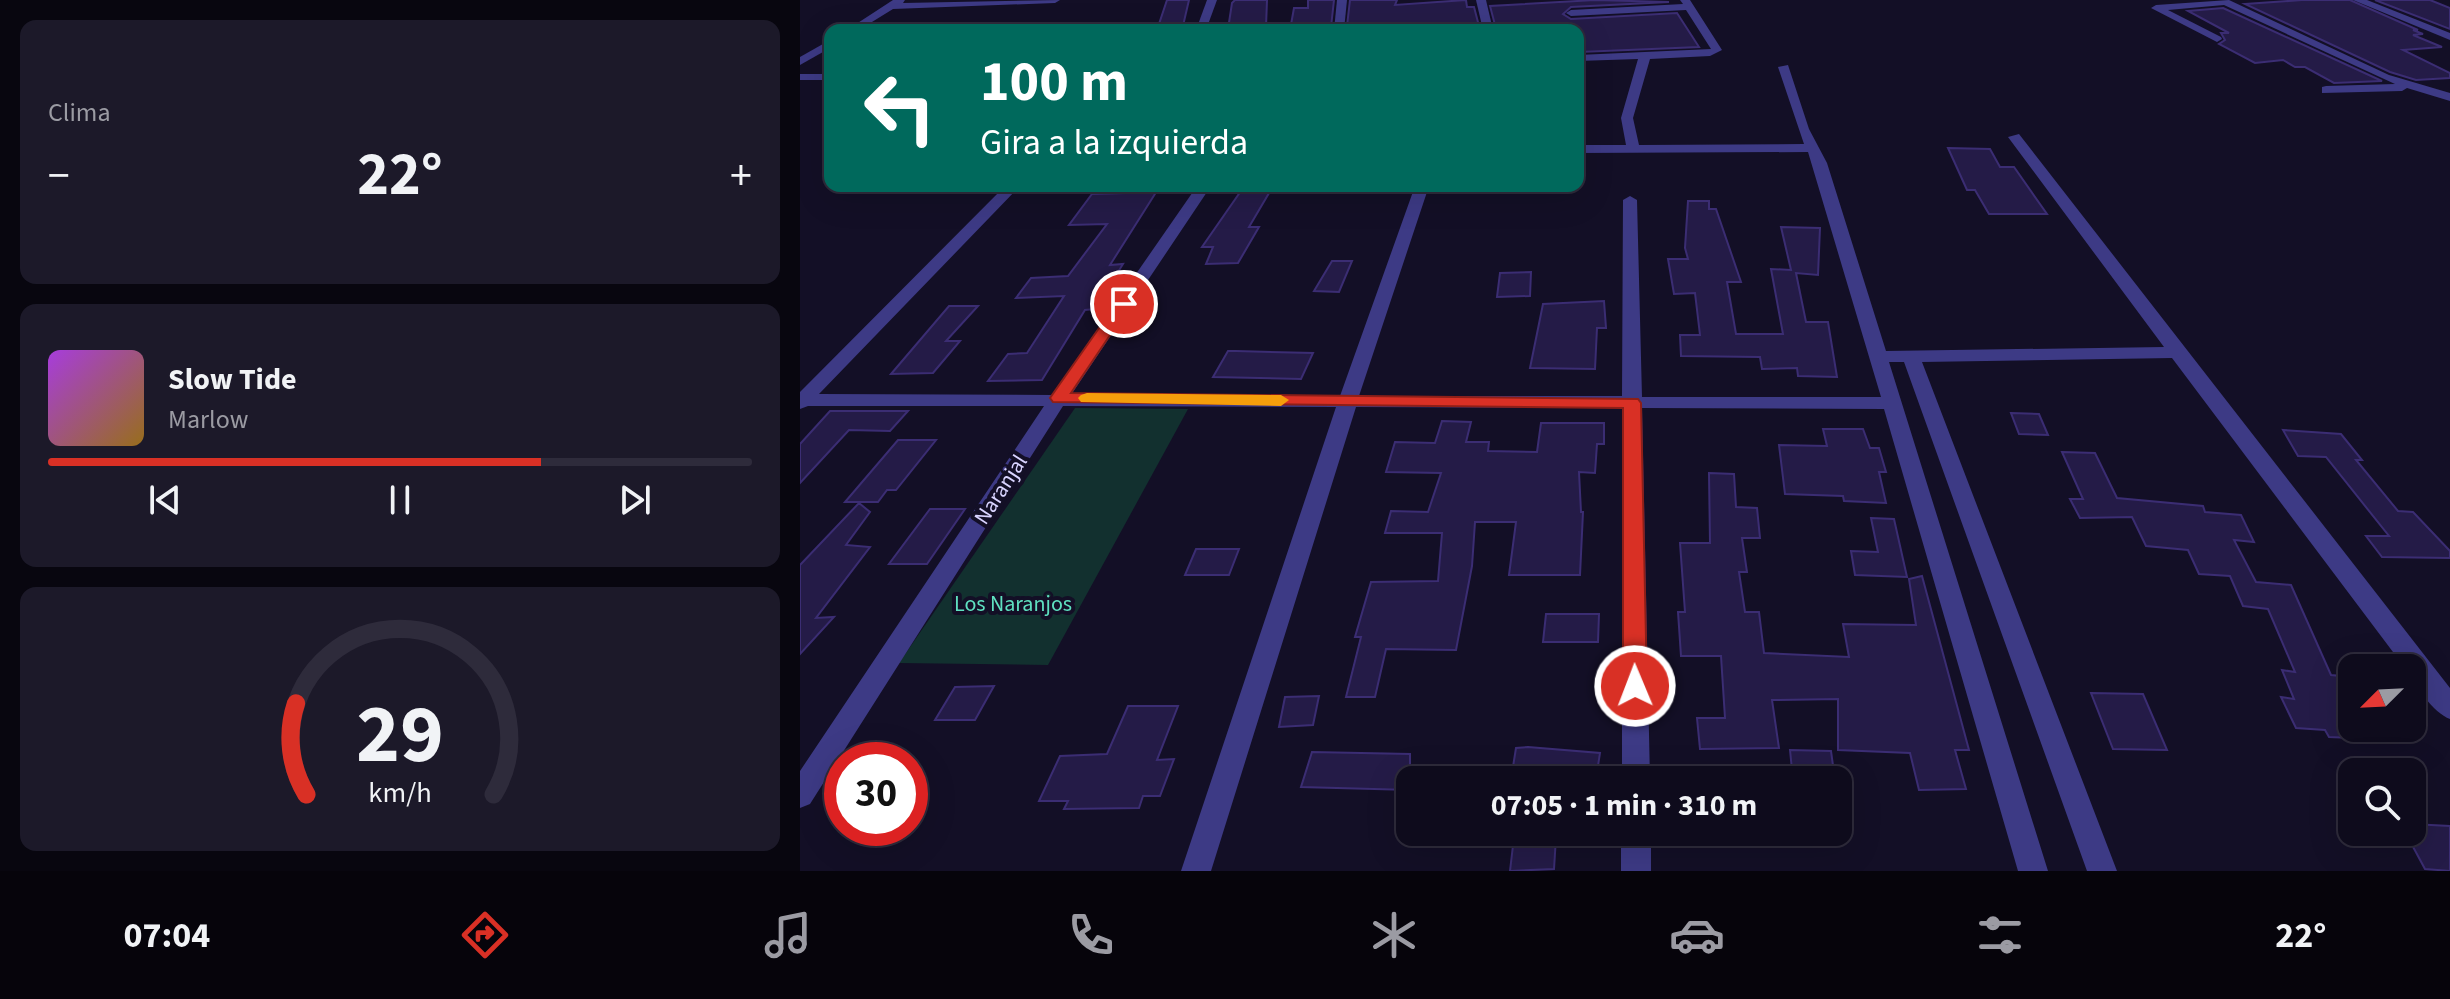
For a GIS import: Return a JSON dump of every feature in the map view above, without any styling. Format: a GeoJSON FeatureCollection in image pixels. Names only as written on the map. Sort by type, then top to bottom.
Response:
{"type":"FeatureCollection","features":[{"type":"Feature","properties":{"kind":"street"},"geometry":{"type":"LineString","coordinates":[[862,24],[895,3],[1055,0]]}},
{"type":"Feature","properties":{"kind":"street"},"geometry":{"type":"LineString","coordinates":[[1203,24],[1212,0]]}},
{"type":"Feature","properties":{"kind":"street"},"geometry":{"type":"LineString","coordinates":[[1340,24],[1342,0]]}},
{"type":"Feature","properties":{"kind":"street"},"geometry":{"type":"LineString","coordinates":[[1481,0],[1487,24]]}},
{"type":"Feature","properties":{"kind":"street"},"geometry":{"type":"LineString","coordinates":[[2358,0],[2450,37]]}},
{"type":"Feature","properties":{"kind":"street"},"geometry":{"type":"LineString","coordinates":[[2373,0],[2450,30]]}},
{"type":"Feature","properties":{"kind":"street"},"geometry":{"type":"LineString","coordinates":[[2217,39],[2156,8],[2224,1],[2385,77],[2450,97]]}},
{"type":"Feature","properties":{"kind":"street"},"geometry":{"type":"LineString","coordinates":[[1571,13],[1687,4],[1717,50],[1710,53],[1584,58]]}},
{"type":"Feature","properties":{"kind":"street"},"geometry":{"type":"LineString","coordinates":[[800,62],[824,47]]}},
{"type":"Feature","properties":{"kind":"street"},"geometry":{"type":"LineString","coordinates":[[1633,148],[1627,118],[1645,55]]}},
{"type":"Feature","properties":{"kind":"street"},"geometry":{"type":"LineString","coordinates":[[1784,67],[1803,129],[1814,148],[2033,871]]}},
{"type":"Feature","properties":{"kind":"street"},"geometry":{"type":"LineString","coordinates":[[800,77],[824,77]]}},
{"type":"Feature","properties":{"kind":"street"},"geometry":{"type":"LineString","coordinates":[[2326,90],[2450,85]]}},
{"type":"Feature","properties":{"kind":"street"},"geometry":{"type":"LineString","coordinates":[[2014,137],[2450,708]]}},
{"type":"Feature","properties":{"kind":"street"},"geometry":{"type":"LineString","coordinates":[[1584,149],[1814,148]]}},
{"type":"Feature","properties":{"kind":"street"},"geometry":{"type":"LineString","coordinates":[[802,401],[1007,192]]}},
{"type":"Feature","properties":{"kind":"street","name":"Naranjal"},"geometry":{"type":"LineString","coordinates":[[800,795],[1059,398],[1200,192]]}},
{"type":"Feature","properties":{"kind":"street"},"geometry":{"type":"LineString","coordinates":[[1196,871],[1348,401],[1420,192]]}},
{"type":"Feature","properties":{"kind":"street"},"geometry":{"type":"LineString","coordinates":[[1630,200],[1636,766]]}},
{"type":"Feature","properties":{"kind":"street"},"geometry":{"type":"LineString","coordinates":[[1878,357],[2178,352]]}},
{"type":"Feature","properties":{"kind":"street"},"geometry":{"type":"LineString","coordinates":[[1911,356],[2102,871]]}},
{"type":"Feature","properties":{"kind":"street"},"geometry":{"type":"LineString","coordinates":[[802,401],[1059,398],[1892,403]]}},
{"type":"Feature","properties":{"kind":"street"},"geometry":{"type":"LineString","coordinates":[[1636,846],[1636,871]]}},
{"type":"Feature","properties":{"kind":"green space","name":"Los Naranjos"},"geometry":{"type":"Polygon","coordinates":[[[1075,408],[1188,409],[1048,665],[899,663],[1075,408]]]}},
{"type":"Feature","properties":{"kind":"building"},"geometry":{"type":"Polygon","coordinates":[[[1167,0],[1189,0],[1183,24],[1159,24],[1167,0]]]}},
{"type":"Feature","properties":{"kind":"building"},"geometry":{"type":"Polygon","coordinates":[[[1235,0],[1267,0],[1266,24],[1229,24],[1235,0]]]}},
{"type":"Feature","properties":{"kind":"building"},"geometry":{"type":"Polygon","coordinates":[[[1308,0],[1334,0],[1331,24],[1291,24],[1294,8],[1308,8],[1308,0]]]}},
{"type":"Feature","properties":{"kind":"building"},"geometry":{"type":"Polygon","coordinates":[[[1350,0],[1397,0],[1395,5],[1466,0],[1467,7],[1474,7],[1478,24],[1347,24],[1350,0]]]}},
{"type":"Feature","properties":{"kind":"building"},"geometry":{"type":"Polygon","coordinates":[[[1595,0],[1669,2],[1571,7],[1563,14],[1571,19],[1677,13],[1699,47],[1584,52],[1584,24],[1495,24],[1490,6],[1595,0]]]}},
{"type":"Feature","properties":{"kind":"building"},"geometry":{"type":"Polygon","coordinates":[[[2350,0],[2418,30],[2413,30],[2423,34],[2413,35],[2442,47],[2403,50],[2450,73],[2450,78],[2416,80],[2390,72],[2245,4],[2350,0]]]}},
{"type":"Feature","properties":{"kind":"building"},"geometry":{"type":"Polygon","coordinates":[[[2375,0],[2430,0],[2450,8],[2450,29],[2375,0]]]}},
{"type":"Feature","properties":{"kind":"building"},"geometry":{"type":"Polygon","coordinates":[[[2223,8],[2382,81],[2334,83],[2305,67],[2295,67],[2283,60],[2255,63],[2219,44],[2225,40],[2221,33],[2229,33],[2188,11],[2223,8]]]}},
{"type":"Feature","properties":{"kind":"building"},"geometry":{"type":"Polygon","coordinates":[[[1948,148],[1990,149],[2000,167],[2014,167],[2047,214],[1989,214],[1975,190],[1967,190],[1948,148]]]}},
{"type":"Feature","properties":{"kind":"building"},"geometry":{"type":"Polygon","coordinates":[[[1156,192],[1110,265],[1123,264],[1095,309],[1085,310],[1042,380],[988,381],[1008,354],[1027,353],[1064,296],[1016,298],[1031,278],[1068,276],[1107,224],[1069,225],[1092,194],[1156,192]]]}},
{"type":"Feature","properties":{"kind":"building"},"geometry":{"type":"Polygon","coordinates":[[[1240,192],[1270,192],[1249,227],[1259,227],[1238,263],[1206,264],[1213,247],[1202,247],[1240,192]]]}},
{"type":"Feature","properties":{"kind":"building"},"geometry":{"type":"Polygon","coordinates":[[[1688,201],[1709,201],[1709,209],[1716,209],[1741,282],[1727,282],[1736,334],[1783,334],[1771,269],[1791,270],[1781,227],[1820,228],[1818,275],[1796,273],[1806,322],[1828,322],[1837,377],[1798,376],[1797,368],[1762,369],[1760,357],[1681,356],[1680,335],[1700,335],[1695,293],[1674,294],[1668,259],[1688,259],[1685,248],[1688,201]]]}},
{"type":"Feature","properties":{"kind":"building"},"geometry":{"type":"Polygon","coordinates":[[[1332,261],[1352,261],[1339,292],[1314,291],[1332,261]]]}},
{"type":"Feature","properties":{"kind":"building"},"geometry":{"type":"Polygon","coordinates":[[[1531,272],[1530,296],[1497,297],[1500,273],[1531,272]]]}},
{"type":"Feature","properties":{"kind":"building"},"geometry":{"type":"Polygon","coordinates":[[[1604,301],[1606,328],[1597,328],[1595,369],[1530,368],[1543,304],[1604,301]]]}},
{"type":"Feature","properties":{"kind":"building"},"geometry":{"type":"Polygon","coordinates":[[[949,306],[978,306],[946,341],[960,341],[933,373],[891,374],[949,306]]]}},
{"type":"Feature","properties":{"kind":"building"},"geometry":{"type":"Polygon","coordinates":[[[1228,351],[1313,353],[1301,379],[1213,377],[1228,351]]]}},
{"type":"Feature","properties":{"kind":"building"},"geometry":{"type":"Polygon","coordinates":[[[830,411],[908,411],[890,431],[849,430],[800,483],[800,444],[830,411]]]}},
{"type":"Feature","properties":{"kind":"building"},"geometry":{"type":"Polygon","coordinates":[[[2011,413],[2039,414],[2048,435],[2019,434],[2011,413]]]}},
{"type":"Feature","properties":{"kind":"building"},"geometry":{"type":"Polygon","coordinates":[[[1442,421],[1471,422],[1466,442],[1489,442],[1488,451],[1537,452],[1541,423],[1604,423],[1604,444],[1597,444],[1595,473],[1579,472],[1583,512],[1580,575],[1509,575],[1516,522],[1475,522],[1472,566],[1456,650],[1386,649],[1375,697],[1346,697],[1361,637],[1355,637],[1371,582],[1438,581],[1442,533],[1385,533],[1391,511],[1428,512],[1441,473],[1386,472],[1395,442],[1435,443],[1442,421]]]}},
{"type":"Feature","properties":{"kind":"building"},"geometry":{"type":"Polygon","coordinates":[[[1823,429],[1863,429],[1870,448],[1879,448],[1886,472],[1879,472],[1886,503],[1844,501],[1843,496],[1785,494],[1779,445],[1827,446],[1823,429]]]}},
{"type":"Feature","properties":{"kind":"building"},"geometry":{"type":"Polygon","coordinates":[[[2283,430],[2341,434],[2362,460],[2356,460],[2398,511],[2413,512],[2450,551],[2450,558],[2382,557],[2366,536],[2389,536],[2326,457],[2298,456],[2283,430]]]}},
{"type":"Feature","properties":{"kind":"building"},"geometry":{"type":"Polygon","coordinates":[[[898,440],[936,440],[896,490],[887,490],[878,502],[845,502],[898,440]]]}},
{"type":"Feature","properties":{"kind":"building"},"geometry":{"type":"Polygon","coordinates":[[[2062,452],[2095,453],[2117,498],[2203,506],[2205,512],[2241,515],[2254,542],[2234,540],[2256,582],[2291,585],[2331,675],[2338,676],[2338,737],[2329,737],[2325,730],[2296,728],[2281,697],[2294,699],[2282,670],[2295,672],[2268,609],[2243,606],[2230,576],[2199,574],[2188,550],[2146,546],[2132,517],[2080,518],[2070,499],[2083,499],[2062,452]]]}},
{"type":"Feature","properties":{"kind":"building"},"geometry":{"type":"Polygon","coordinates":[[[1709,473],[1734,474],[1736,507],[1757,508],[1760,538],[1742,538],[1747,572],[1739,572],[1745,612],[1759,612],[1764,653],[1849,657],[1843,624],[1916,625],[1909,579],[1922,576],[1969,750],[1955,750],[1966,789],[1919,790],[1910,753],[1838,750],[1838,699],[1772,700],[1779,748],[1700,749],[1697,718],[1725,718],[1721,656],[1681,656],[1678,612],[1685,612],[1680,543],[1710,543],[1709,473]]]}},
{"type":"Feature","properties":{"kind":"building"},"geometry":{"type":"Polygon","coordinates":[[[859,503],[870,512],[846,545],[870,547],[816,618],[834,617],[800,654],[800,565],[859,503]]]}},
{"type":"Feature","properties":{"kind":"building"},"geometry":{"type":"Polygon","coordinates":[[[930,509],[965,509],[927,564],[889,564],[930,509]]]}},
{"type":"Feature","properties":{"kind":"building"},"geometry":{"type":"Polygon","coordinates":[[[1871,518],[1894,519],[1907,577],[1855,575],[1851,551],[1878,552],[1871,518]]]}},
{"type":"Feature","properties":{"kind":"building"},"geometry":{"type":"Polygon","coordinates":[[[1196,549],[1239,549],[1229,575],[1185,575],[1196,549]]]}},
{"type":"Feature","properties":{"kind":"building"},"geometry":{"type":"Polygon","coordinates":[[[1546,614],[1599,614],[1598,642],[1543,642],[1546,614]]]}},
{"type":"Feature","properties":{"kind":"building"},"geometry":{"type":"Polygon","coordinates":[[[994,686],[975,720],[935,720],[955,687],[994,686]]]}},
{"type":"Feature","properties":{"kind":"building"},"geometry":{"type":"Polygon","coordinates":[[[2091,693],[2143,694],[2167,750],[2113,749],[2091,693]]]}},
{"type":"Feature","properties":{"kind":"building"},"geometry":{"type":"Polygon","coordinates":[[[1319,696],[1313,725],[1279,727],[1285,697],[1319,696]]]}},
{"type":"Feature","properties":{"kind":"building"},"geometry":{"type":"Polygon","coordinates":[[[1128,706],[1178,706],[1157,760],[1174,759],[1160,796],[1143,796],[1139,808],[1064,809],[1068,801],[1039,801],[1060,756],[1107,754],[1128,706]]]}},
{"type":"Feature","properties":{"kind":"building"},"geometry":{"type":"Polygon","coordinates":[[[1516,748],[1600,753],[1598,766],[1513,766],[1516,748]]]}},
{"type":"Feature","properties":{"kind":"building"},"geometry":{"type":"Polygon","coordinates":[[[1790,750],[1831,751],[1833,766],[1792,766],[1790,750]]]}},
{"type":"Feature","properties":{"kind":"building"},"geometry":{"type":"Polygon","coordinates":[[[1312,752],[1410,754],[1410,766],[1396,766],[1396,790],[1301,787],[1312,752]]]}},
{"type":"Feature","properties":{"kind":"building"},"geometry":{"type":"Polygon","coordinates":[[[2426,825],[2450,826],[2450,871],[2425,869],[2413,846],[2426,846],[2426,825]]]}},
{"type":"Feature","properties":{"kind":"building"},"geometry":{"type":"Polygon","coordinates":[[[1513,846],[1555,846],[1554,869],[1510,871],[1513,846]]]}},
{"type":"Feature","properties":{"kind":"slow traffic"},"geometry":{"type":"LineString","coordinates":[[1087,398],[1281,400]]}},
{"type":"Feature","properties":{"kind":"route"},"geometry":{"type":"LineString","coordinates":[[1124,304],[1059,398],[1632,403],[1635,686]]}}]}
